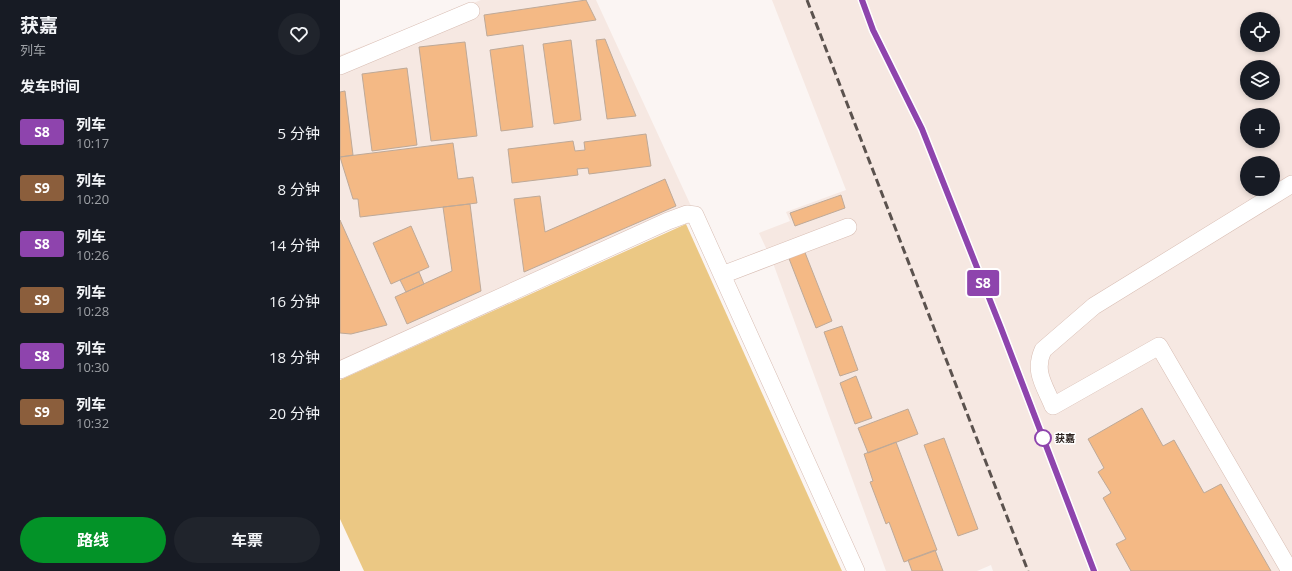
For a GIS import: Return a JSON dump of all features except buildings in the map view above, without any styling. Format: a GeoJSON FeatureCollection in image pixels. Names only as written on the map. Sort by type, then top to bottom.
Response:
{"type":"FeatureCollection","features":[{"type":"Feature","properties":{"kind":"street"},"geometry":{"type":"LineString","coordinates":[[340,66],[471,11]]}},
{"type":"Feature","properties":{"kind":"street"},"geometry":{"type":"LineString","coordinates":[[1290,571],[1159,346],[1053,406],[1038,372],[1039,358],[1043,350],[1094,306],[1292,184]]}},
{"type":"Feature","properties":{"kind":"street"},"geometry":{"type":"LineString","coordinates":[[340,370],[668,221],[687,214],[695,215],[856,571]]}},
{"type":"Feature","properties":{"kind":"street"},"geometry":{"type":"LineString","coordinates":[[722,275],[848,227]]}},
{"type":"Feature","properties":{"kind":"shaded area"},"geometry":{"type":"Polygon","coordinates":[[[481,0],[596,0],[691,206],[340,362],[340,55],[481,0]]]}},
{"type":"Feature","properties":{"kind":"shaded area"},"geometry":{"type":"Polygon","coordinates":[[[772,0],[1292,0],[1292,571],[993,571],[991,565],[977,571],[886,571],[773,263],[759,233],[790,221],[786,212],[846,190],[772,0]]]}},
{"type":"Feature","properties":{"kind":"shaded area"},"geometry":{"type":"Polygon","coordinates":[[[686,224],[842,571],[364,571],[340,519],[340,380],[686,224]]]}},
{"type":"Feature","properties":{"kind":"railway"},"geometry":{"type":"LineString","coordinates":[[807,0],[1028,571]]}},
{"type":"Feature","properties":{"kind":"railway"},"geometry":{"type":"LineString","coordinates":[[861,0],[873,30],[922,129],[1001,328],[1094,571]]}},
{"type":"Feature","properties":{"kind":"train","name":"S8"},"geometry":{"type":"LineString","coordinates":[[862,0],[873,30],[922,129],[1001,328],[1094,571]]}},
{"type":"Feature","properties":{"kind":"place","name":"获嘉"},"geometry":{"type":"Point","coordinates":[1043,438]}}]}
